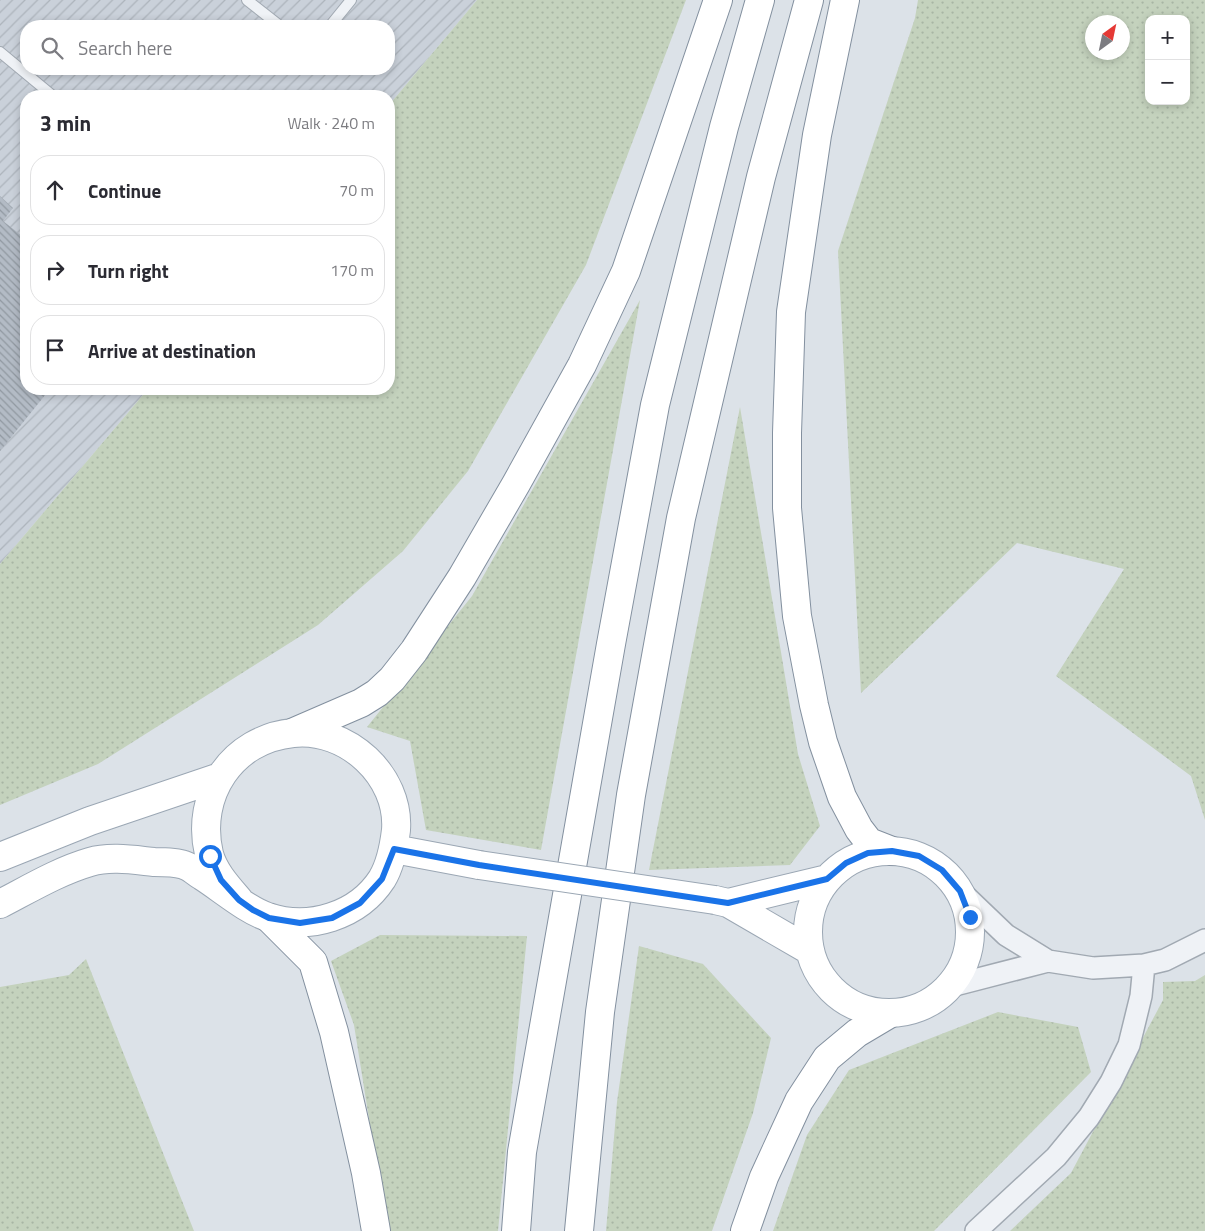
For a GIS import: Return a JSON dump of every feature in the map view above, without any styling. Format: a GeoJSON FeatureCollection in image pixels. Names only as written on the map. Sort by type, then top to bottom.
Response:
{"type":"FeatureCollection","features":[{"type":"Feature","properties":{"kind":"main road"},"geometry":{"type":"LineString","coordinates":[[239,900],[221,880],[210,856],[205,829],[209,802],[220,777],[239,754],[265,739],[294,732],[361,704],[377,693],[392,679],[414,651],[462,577],[582,365],[626,271],[718,0]]}},
{"type":"Feature","properties":{"kind":"main road"},"geometry":{"type":"LineString","coordinates":[[516,1231],[522,1152],[609,654],[655,405],[724,127],[760,0]]}},
{"type":"Feature","properties":{"kind":"main road"},"geometry":{"type":"LineString","coordinates":[[579,1231],[600,1012],[631,795],[681,518],[761,177],[809,0]]}},
{"type":"Feature","properties":{"kind":"main road"},"geometry":{"type":"LineString","coordinates":[[845,0],[817,136],[791,312],[787,433],[787,508],[797,616],[823,742],[842,797],[859,829],[869,842],[892,851],[919,856],[942,870],[960,891],[970,917],[970,944],[964,966],[951,986],[933,1001],[912,1011],[889,1014],[862,1009],[838,996],[820,976],[809,950],[808,923],[814,900],[827,879],[846,863],[868,853],[892,851]]}},
{"type":"Feature","properties":{"kind":"main road"},"geometry":{"type":"LineString","coordinates":[[0,904],[64,872],[92,862],[128,859],[185,864],[253,910],[269,918],[300,923],[332,918],[360,903],[382,879],[394,849],[396,820],[389,791],[374,766],[351,746],[324,735],[294,732]]}},
{"type":"Feature","properties":{"kind":"main road"},"geometry":{"type":"LineString","coordinates":[[0,857],[90,821],[220,777]]}},
{"type":"Feature","properties":{"kind":"main road"},"geometry":{"type":"LineString","coordinates":[[394,849],[479,865],[721,902],[809,950]]}},
{"type":"Feature","properties":{"kind":"main road"},"geometry":{"type":"LineString","coordinates":[[721,902],[827,879]]}},
{"type":"Feature","properties":{"kind":"main road"},"geometry":{"type":"LineString","coordinates":[[269,918],[313,962],[334,1032],[366,1173],[376,1231]]}},
{"type":"Feature","properties":{"kind":"main road"},"geometry":{"type":"LineString","coordinates":[[745,1231],[764,1177],[799,1102],[827,1058],[857,1033],[889,1014]]}},
{"type":"Feature","properties":{"kind":"street"},"geometry":{"type":"LineString","coordinates":[[960,891],[1006,935],[1048,961]]}},
{"type":"Feature","properties":{"kind":"street"},"geometry":{"type":"LineString","coordinates":[[951,986],[1048,961],[1094,968],[1144,965],[1165,960],[1205,940]]}},
{"type":"Feature","properties":{"kind":"street"},"geometry":{"type":"LineString","coordinates":[[976,1231],[1056,1157],[1098,1103],[1111,1082],[1129,1045],[1141,996],[1144,965]]}},
{"type":"Feature","properties":{"kind":"lane"},"geometry":{"type":"LineString","coordinates":[[247,0],[272,20]]}},
{"type":"Feature","properties":{"kind":"lane"},"geometry":{"type":"LineString","coordinates":[[335,20],[351,0]]}},
{"type":"Feature","properties":{"kind":"lane"},"geometry":{"type":"LineString","coordinates":[[0,52],[20,69]]}},
{"type":"Feature","properties":{"kind":"lane"},"geometry":{"type":"LineString","coordinates":[[28,75],[46,90]]}},
{"type":"Feature","properties":{"kind":"shaded area"},"geometry":{"type":"Polygon","coordinates":[[[0,0],[477,0],[395,98],[395,90],[20,90],[20,395],[143,395],[0,564],[0,0]]]}},
{"type":"Feature","properties":{"kind":"green space"},"geometry":{"type":"Polygon","coordinates":[[[477,0],[686,0],[586,265],[468,471],[403,551],[318,625],[98,764],[0,805],[0,564],[143,395],[395,395],[395,98],[477,0]]]}},
{"type":"Feature","properties":{"kind":"green space"},"geometry":{"type":"Polygon","coordinates":[[[918,0],[1205,0],[1205,820],[1191,776],[1056,676],[1124,569],[1017,543],[861,693],[838,251],[915,18],[918,0]]]}},
{"type":"Feature","properties":{"kind":"green space"},"geometry":{"type":"Polygon","coordinates":[[[640,300],[541,850],[426,830],[410,741],[367,727],[472,596],[640,300]]]}},
{"type":"Feature","properties":{"kind":"green space"},"geometry":{"type":"Polygon","coordinates":[[[740,407],[798,754],[820,826],[790,865],[649,870],[740,407]]]}},
{"type":"Feature","properties":{"kind":"green space"},"geometry":{"type":"Polygon","coordinates":[[[380,935],[527,936],[498,1231],[387,1231],[354,1025],[331,961],[380,935]]]}},
{"type":"Feature","properties":{"kind":"green space"},"geometry":{"type":"Polygon","coordinates":[[[639,946],[703,964],[771,1038],[753,1113],[712,1231],[606,1231],[617,1102],[639,946]]]}},
{"type":"Feature","properties":{"kind":"green space"},"geometry":{"type":"Polygon","coordinates":[[[86,959],[194,1231],[0,1231],[0,987],[69,975],[86,959]]]}},
{"type":"Feature","properties":{"kind":"green space"},"geometry":{"type":"Polygon","coordinates":[[[1205,975],[1205,1231],[1010,1231],[1071,1173],[1163,1000],[1163,982],[1195,981],[1205,975]]]}},
{"type":"Feature","properties":{"kind":"green space"},"geometry":{"type":"Polygon","coordinates":[[[998,1012],[1078,1027],[1091,1072],[934,1231],[773,1231],[807,1135],[849,1070],[998,1012]]]}},
{"type":"Feature","properties":{"kind":"building"},"geometry":{"type":"Polygon","coordinates":[[[0,196],[13,208],[3,221],[20,234],[20,395],[45,395],[0,451],[0,196]]]}},
{"type":"Feature","properties":{"kind":"route"},"geometry":{"type":"LineString","coordinates":[[210,856],[221,880],[239,900],[269,918],[300,923],[332,918],[360,903],[382,879],[394,849],[479,865],[728,903],[827,879],[846,863],[868,853],[892,851],[919,856],[942,870],[960,891],[970,917]]}}]}
